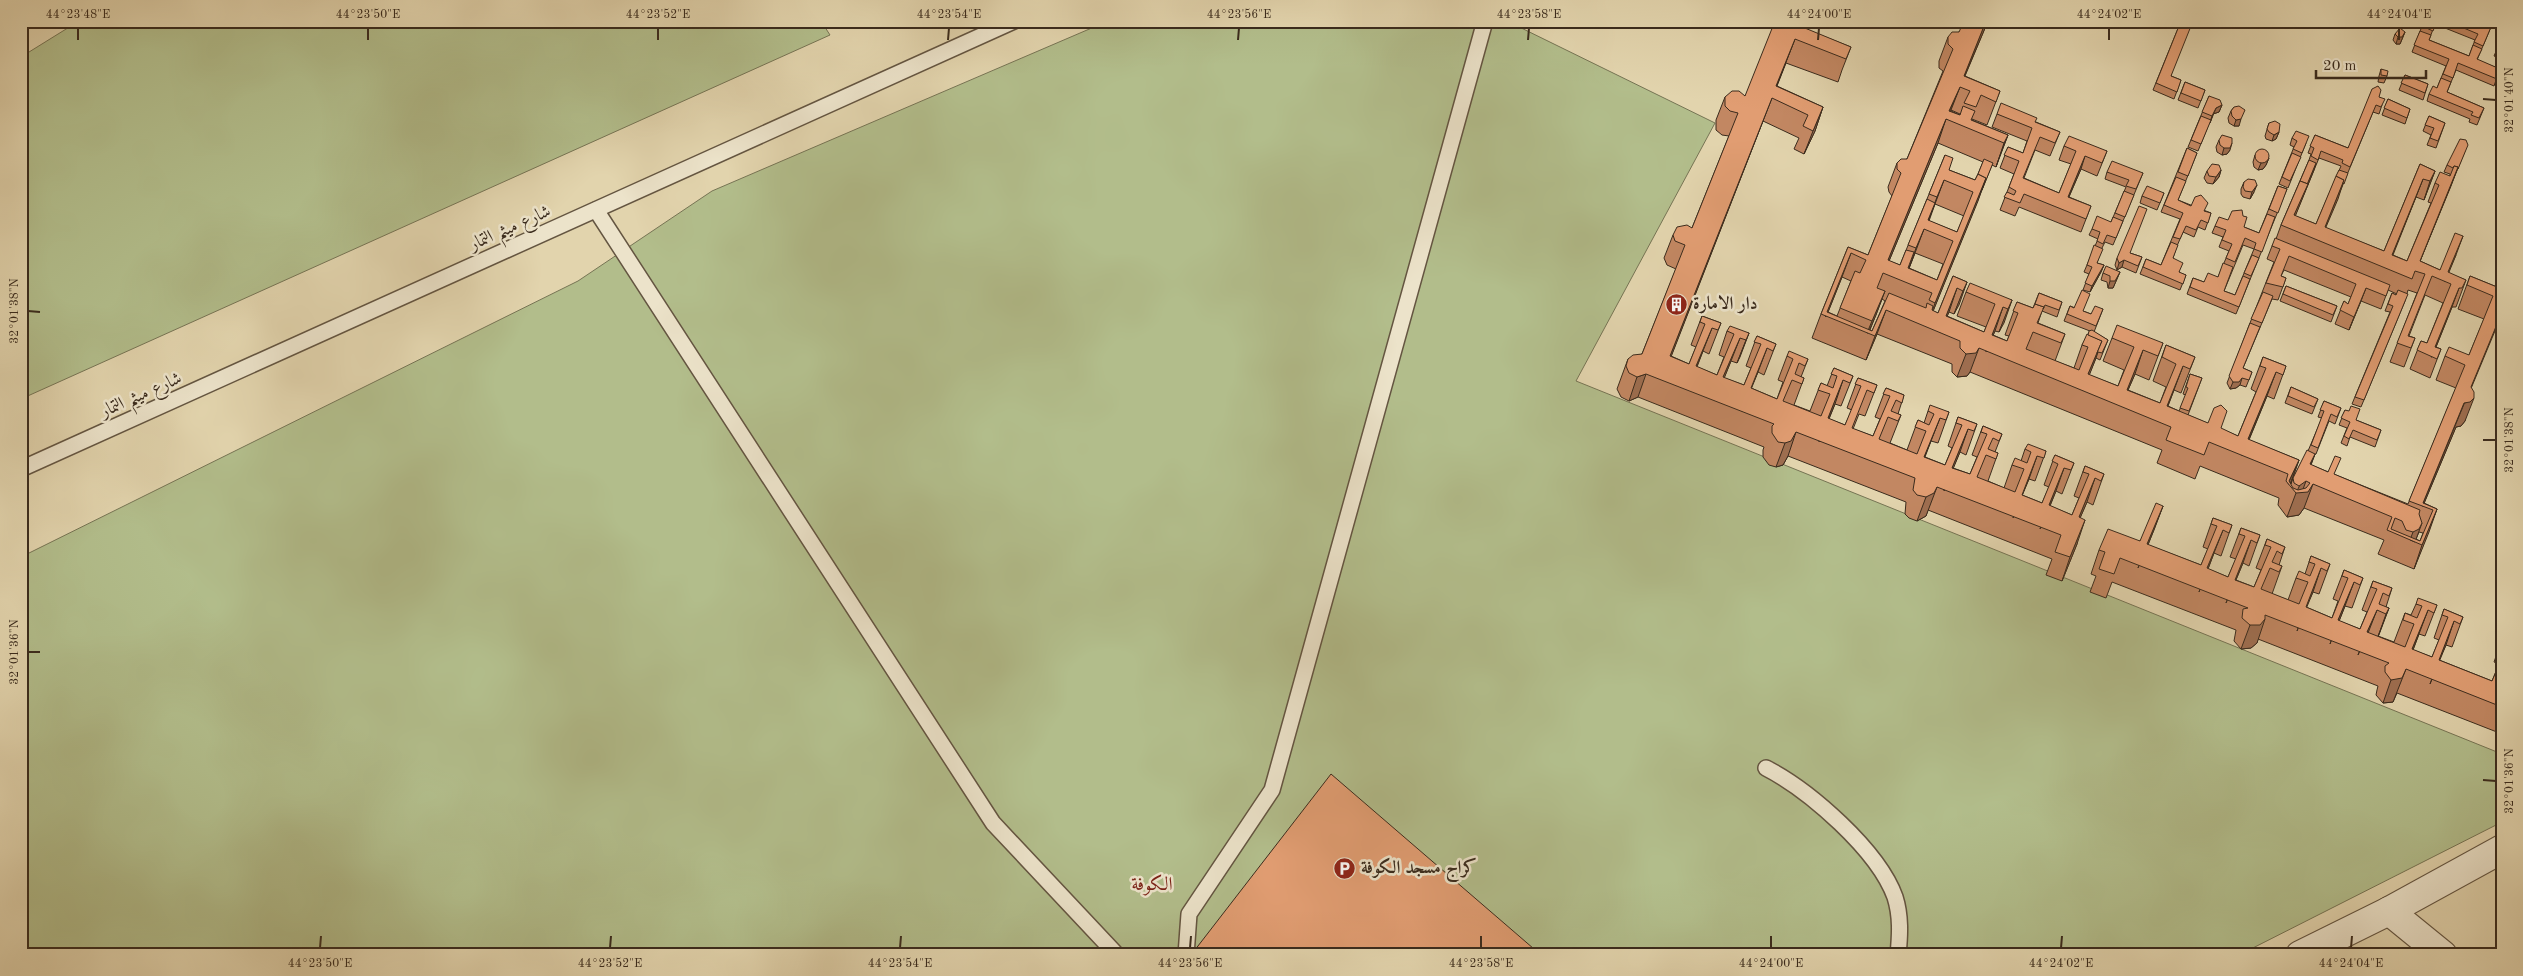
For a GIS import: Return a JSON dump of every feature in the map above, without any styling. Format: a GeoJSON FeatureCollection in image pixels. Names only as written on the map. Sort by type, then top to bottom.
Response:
{"type":"FeatureCollection","features":[{"type":"Feature","properties":{"kind":"street"},"geometry":{"type":"LineString","coordinates":[[2300,955],[2389,911],[2502,849]]}},
{"type":"Feature","properties":{"kind":"street"},"geometry":{"type":"LineString","coordinates":[[2389,911],[2443,955]]}},
{"type":"Feature","properties":{"kind":"lane","name":"شارع ميثم التمار"},"geometry":{"type":"LineString","coordinates":[[21,470],[1014,21]]}},
{"type":"Feature","properties":{"kind":"lane"},"geometry":{"type":"LineString","coordinates":[[1186,955],[1189,914],[1272,790],[1485,21]]}},
{"type":"Feature","properties":{"kind":"lane"},"geometry":{"type":"LineString","coordinates":[[596,210],[993,823],[1117,955]]}},
{"type":"Feature","properties":{"kind":"lane"},"geometry":{"type":"LineString","coordinates":[[1766,768],[1816,802],[1857,841],[1878,867],[1895,897],[1900,926],[1898,955]]}},
{"type":"Feature","properties":{"kind":"green space"},"geometry":{"type":"Polygon","coordinates":[[[79,21],[821,21],[830,35],[21,399],[21,57],[79,21]]]}},
{"type":"Feature","properties":{"kind":"green space"},"geometry":{"type":"Polygon","coordinates":[[[1108,21],[1507,21],[1715,123],[1576,381],[2502,754],[2502,822],[2239,955],[21,955],[21,557],[578,281],[712,191],[1108,21]]]}},
{"type":"Feature","properties":{"kind":"building"},"geometry":{"type":"Polygon","coordinates":[[[1775,21],[1802,21],[1800,26],[1851,47],[1846,59],[1795,39],[1776,86],[1823,107],[1813,131],[1803,126],[1808,115],[1772,98],[1670,356],[1689,364],[1705,324],[1700,322],[1702,316],[1721,323],[1718,330],[1712,328],[1696,366],[1717,375],[1734,334],[1727,331],[1730,326],[1749,333],[1746,340],[1740,338],[1723,377],[1744,385],[1761,344],[1754,342],[1757,336],[1776,344],[1773,351],[1767,348],[1751,388],[1777,399],[1793,359],[1787,356],[1789,351],[1808,359],[1805,366],[1799,363],[1795,374],[1804,378],[1802,384],[1792,380],[1783,401],[1821,416],[1830,394],[1818,390],[1821,383],[1833,388],[1837,376],[1831,374],[1834,368],[1853,376],[1850,383],[1843,380],[1828,418],[1845,425],[1861,386],[1855,384],[1858,378],[1877,385],[1874,393],[1867,390],[1852,428],[1873,436],[1890,396],[1883,394],[1886,388],[1904,395],[1902,403],[1896,400],[1891,411],[1901,415],[1898,421],[1888,417],[1879,439],[1917,454],[1926,431],[1915,427],[1918,420],[1929,425],[1934,414],[1928,411],[1930,405],[1949,412],[1946,420],[1940,418],[1924,457],[1945,465],[1962,425],[1956,423],[1958,417],[1977,424],[1974,431],[1968,429],[1952,468],[1970,474],[1987,434],[1981,432],[1983,426],[2002,434],[1999,441],[1993,438],[1988,449],[1998,453],[1996,459],[1986,455],[1977,477],[2015,492],[2024,469],[2012,465],[2015,458],[2027,463],[2031,452],[2025,449],[2028,444],[2046,451],[2044,458],[2037,456],[2022,495],[2042,503],[2058,464],[2052,461],[2055,455],[2074,463],[2071,470],[2064,468],[2049,505],[2072,515],[2089,474],[2083,472],[2085,466],[2104,474],[2101,481],[2095,478],[2079,517],[2085,520],[2070,557],[2055,552],[2061,535],[1937,487],[1934,493],[1926,497],[1917,495],[1913,490],[1915,478],[1796,432],[1791,441],[1785,443],[1778,442],[1772,433],[1772,426],[1774,424],[1646,374],[1637,377],[1629,373],[1626,366],[1628,359],[1633,355],[1642,354],[1685,245],[1675,241],[1673,235],[1677,227],[1687,225],[1692,228],[1738,113],[1730,111],[1725,106],[1725,97],[1732,91],[1739,91],[1745,96],[1775,21]]]}},
{"type":"Feature","properties":{"kind":"building"},"geometry":{"type":"Polygon","coordinates":[[[1964,21],[1986,21],[1964,76],[2000,91],[1996,102],[1981,95],[1976,107],[1964,103],[1970,91],[1960,87],[1949,111],[1960,115],[1963,106],[1975,111],[1971,120],[2008,135],[2004,143],[1946,119],[1888,260],[1900,265],[1906,250],[1914,252],[1908,268],[1937,280],[1953,241],[1924,229],[1916,248],[1908,245],[1927,199],[1935,203],[1928,220],[1957,232],[1973,192],[1944,180],[1937,197],[1929,194],[1945,155],[1953,158],[1949,170],[1975,180],[1978,174],[1986,178],[1935,303],[1929,300],[1932,293],[1883,273],[1877,288],[1885,291],[1872,321],[1840,308],[1855,271],[1860,273],[1866,260],[1851,253],[1827,312],[1872,331],[1889,293],[1926,308],[1927,303],[1933,306],[1932,310],[1938,313],[1953,276],[1967,282],[1963,291],[1957,288],[1946,316],[1984,332],[1995,304],[1966,292],[1970,283],[2012,300],[2008,309],[2003,307],[1992,335],[2007,341],[2018,313],[2013,311],[2017,302],[2033,308],[2035,304],[2044,307],[2037,323],[2065,334],[2061,343],[2033,332],[2026,349],[2079,370],[2088,347],[2082,345],[2087,334],[2102,341],[2088,374],[2118,386],[2134,347],[2112,338],[2117,325],[2163,343],[2158,356],[2143,350],[2127,390],[2160,403],[2176,364],[2162,357],[2166,345],[2195,357],[2190,369],[2183,366],[2167,406],[2208,423],[2214,408],[2221,405],[2227,411],[2221,428],[2238,436],[2266,368],[2260,366],[2263,357],[2286,366],[2283,375],[2276,372],[2248,439],[2299,460],[2289,481],[2293,488],[2298,490],[2306,488],[2310,483],[2306,481],[2299,486],[2294,483],[2293,478],[2307,450],[2315,454],[2310,464],[2328,472],[2335,456],[2341,458],[2334,474],[2420,510],[2419,514],[2422,523],[2419,529],[2413,532],[2406,530],[2402,521],[2395,518],[2391,529],[2420,541],[2433,510],[2409,501],[2465,365],[2445,356],[2449,347],[2469,355],[2493,296],[2467,285],[2470,276],[2497,287],[2502,275],[2502,312],[2471,387],[2474,392],[2474,398],[2470,402],[2464,403],[2423,503],[2437,509],[2422,545],[2387,530],[2392,517],[2313,484],[2308,492],[2296,493],[2286,481],[2288,474],[2209,442],[2204,455],[2166,440],[2171,427],[1979,348],[1976,353],[1966,354],[1960,348],[1960,341],[1886,310],[1875,336],[1821,314],[1848,247],[1868,255],[1901,173],[1897,169],[1897,163],[1901,159],[1907,159],[1953,49],[1948,44],[1948,37],[1952,32],[1959,32],[1964,21]]]}},
{"type":"Feature","properties":{"kind":"building"},"geometry":{"type":"Polygon","coordinates":[[[2181,21],[2193,21],[2171,76],[2181,80],[2177,92],[2156,83],[2181,21]]]}},
{"type":"Feature","properties":{"kind":"building"},"geometry":{"type":"Polygon","coordinates":[[[2424,21],[2437,21],[2433,31],[2422,26],[2424,21]]]}},
{"type":"Feature","properties":{"kind":"building"},"geometry":{"type":"Polygon","coordinates":[[[2447,21],[2477,21],[2491,27],[2483,46],[2474,42],[2478,34],[2447,21]]]}},
{"type":"Feature","properties":{"kind":"building"},"geometry":{"type":"Polygon","coordinates":[[[2400,28],[2405,32],[2402,37],[2398,37],[2395,34],[2400,28]]]}},
{"type":"Feature","properties":{"kind":"building"},"geometry":{"type":"Polygon","coordinates":[[[2420,31],[2431,35],[2429,40],[2469,56],[2473,45],[2482,49],[2477,59],[2500,69],[2497,79],[2458,63],[2453,78],[2443,74],[2449,59],[2414,45],[2420,31]]]}},
{"type":"Feature","properties":{"kind":"building"},"geometry":{"type":"Polygon","coordinates":[[[2502,38],[2502,51],[2496,49],[2502,38]]]}},
{"type":"Feature","properties":{"kind":"building"},"geometry":{"type":"Polygon","coordinates":[[[2381,69],[2388,71],[2387,76],[2381,75],[2381,69]]]}},
{"type":"Feature","properties":{"kind":"building"},"geometry":{"type":"Polygon","coordinates":[[[2405,75],[2428,84],[2425,93],[2401,83],[2405,75]]]}},
{"type":"Feature","properties":{"kind":"building"},"geometry":{"type":"Polygon","coordinates":[[[2441,78],[2451,82],[2447,92],[2484,108],[2479,118],[2471,115],[2473,112],[2429,94],[2433,86],[2437,88],[2441,78]]]}},
{"type":"Feature","properties":{"kind":"building"},"geometry":{"type":"Polygon","coordinates":[[[2185,82],[2205,90],[2201,101],[2181,93],[2185,82]]]}},
{"type":"Feature","properties":{"kind":"building"},"geometry":{"type":"Polygon","coordinates":[[[2378,86],[2381,90],[2379,97],[2385,99],[2381,107],[2376,105],[2350,167],[2342,163],[2343,160],[2321,151],[2318,160],[2311,156],[2314,148],[2310,146],[2315,135],[2348,148],[2372,89],[2378,86]]]}},
{"type":"Feature","properties":{"kind":"building"},"geometry":{"type":"Polygon","coordinates":[[[2209,96],[2220,100],[2222,105],[2216,108],[2212,116],[2202,112],[2209,96]]]}},
{"type":"Feature","properties":{"kind":"building"},"geometry":{"type":"Polygon","coordinates":[[[2388,99],[2410,109],[2407,118],[2384,108],[2388,99]]]}},
{"type":"Feature","properties":{"kind":"building"},"geometry":{"type":"Polygon","coordinates":[[[2001,103],[2037,118],[2035,122],[2060,132],[2055,143],[2040,137],[2023,178],[2059,193],[2076,151],[2064,146],[2069,136],[2107,151],[2102,163],[2085,156],[2068,197],[2091,206],[2086,219],[2024,194],[2020,203],[2004,197],[2007,192],[2014,195],[2016,191],[2009,187],[2019,161],[2004,155],[2008,147],[2023,153],[2032,128],[1997,114],[2001,103]]]}},
{"type":"Feature","properties":{"kind":"building"},"geometry":{"type":"Polygon","coordinates":[[[2239,106],[2245,110],[2241,119],[2236,120],[2232,116],[2231,111],[2234,107],[2239,106]]]}},
{"type":"Feature","properties":{"kind":"building"},"geometry":{"type":"Polygon","coordinates":[[[2201,116],[2211,120],[2201,144],[2191,140],[2201,116]]]}},
{"type":"Feature","properties":{"kind":"building"},"geometry":{"type":"Polygon","coordinates":[[[2429,116],[2445,123],[2438,141],[2430,138],[2434,128],[2425,125],[2429,116]]]}},
{"type":"Feature","properties":{"kind":"building"},"geometry":{"type":"Polygon","coordinates":[[[2275,121],[2280,124],[2279,132],[2274,135],[2267,129],[2269,123],[2275,121]]]}},
{"type":"Feature","properties":{"kind":"building"},"geometry":{"type":"Polygon","coordinates":[[[2296,131],[2309,136],[2302,153],[2293,149],[2297,141],[2292,138],[2296,131]]]}},
{"type":"Feature","properties":{"kind":"building"},"geometry":{"type":"Polygon","coordinates":[[[2222,135],[2232,138],[2230,148],[2224,148],[2220,145],[2219,140],[2222,135]]]}},
{"type":"Feature","properties":{"kind":"building"},"geometry":{"type":"Polygon","coordinates":[[[2460,139],[2466,140],[2468,145],[2458,169],[2458,167],[2454,166],[2453,168],[2447,165],[2460,139]]]}},
{"type":"Feature","properties":{"kind":"building"},"geometry":{"type":"Polygon","coordinates":[[[2187,148],[2197,153],[2188,176],[2178,172],[2187,148]]]}},
{"type":"Feature","properties":{"kind":"building"},"geometry":{"type":"Polygon","coordinates":[[[2262,149],[2267,151],[2269,156],[2267,161],[2262,163],[2257,161],[2255,156],[2257,151],[2262,149]]]}},
{"type":"Feature","properties":{"kind":"building"},"geometry":{"type":"Polygon","coordinates":[[[2292,153],[2301,157],[2290,181],[2282,177],[2292,153]]]}},
{"type":"Feature","properties":{"kind":"building"},"geometry":{"type":"Polygon","coordinates":[[[1984,159],[1993,163],[1982,190],[1986,178],[1978,174],[1984,159]]]}},
{"type":"Feature","properties":{"kind":"building"},"geometry":{"type":"Polygon","coordinates":[[[2309,160],[2316,163],[2307,184],[2300,181],[2309,160]]]}},
{"type":"Feature","properties":{"kind":"building"},"geometry":{"type":"Polygon","coordinates":[[[2112,161],[2143,173],[2136,189],[2126,186],[2129,180],[2107,172],[2112,161]]]}},
{"type":"Feature","properties":{"kind":"building"},"geometry":{"type":"Polygon","coordinates":[[[2212,164],[2219,165],[2221,170],[2216,177],[2209,176],[2207,171],[2212,164]]]}},
{"type":"Feature","properties":{"kind":"building"},"geometry":{"type":"Polygon","coordinates":[[[2420,164],[2435,171],[2430,181],[2423,179],[2392,255],[2407,261],[2439,185],[2435,183],[2440,172],[2450,176],[2454,166],[2458,167],[2420,261],[2440,270],[2455,233],[2463,236],[2448,272],[2466,280],[2462,288],[2459,288],[2435,347],[2441,349],[2437,359],[2417,350],[2421,341],[2427,343],[2451,284],[2432,276],[2408,336],[2415,338],[2411,348],[2397,343],[2425,274],[2415,271],[2412,279],[2281,225],[2300,181],[2308,184],[2294,215],[2316,224],[2336,176],[2344,180],[2325,227],[2384,251],[2420,164]]]}},
{"type":"Feature","properties":{"kind":"building"},"geometry":{"type":"Polygon","coordinates":[[[2339,170],[2348,173],[2344,184],[2344,180],[2336,176],[2339,170]]]}},
{"type":"Feature","properties":{"kind":"building"},"geometry":{"type":"Polygon","coordinates":[[[2176,177],[2186,181],[2178,200],[2191,206],[2195,197],[2201,195],[2208,203],[2204,211],[2211,213],[2208,223],[2201,220],[2196,230],[2186,226],[2180,239],[2173,237],[2183,213],[2164,205],[2176,177]]]}},
{"type":"Feature","properties":{"kind":"building"},"geometry":{"type":"Polygon","coordinates":[[[2248,179],[2255,180],[2257,185],[2252,192],[2245,191],[2243,187],[2244,182],[2248,179]]]}},
{"type":"Feature","properties":{"kind":"building"},"geometry":{"type":"Polygon","coordinates":[[[2147,186],[2164,193],[2160,203],[2142,196],[2147,186]]]}},
{"type":"Feature","properties":{"kind":"building"},"geometry":{"type":"Polygon","coordinates":[[[2278,186],[2287,189],[2278,213],[2269,209],[2278,186]]]}},
{"type":"Feature","properties":{"kind":"building"},"geometry":{"type":"Polygon","coordinates":[[[2124,191],[2134,195],[2125,217],[2115,213],[2124,191]]]}},
{"type":"Feature","properties":{"kind":"building"},"geometry":{"type":"Polygon","coordinates":[[[2139,206],[2147,209],[2130,253],[2142,257],[2138,266],[2124,260],[2119,263],[2117,258],[2139,206]]]}},
{"type":"Feature","properties":{"kind":"building"},"geometry":{"type":"Polygon","coordinates":[[[2242,210],[2243,216],[2247,217],[2244,227],[2259,233],[2267,214],[2275,217],[2262,252],[2254,249],[2256,243],[2245,238],[2235,262],[2226,258],[2232,244],[2222,240],[2226,230],[2215,226],[2219,217],[2228,220],[2232,211],[2242,210]]]}},
{"type":"Feature","properties":{"kind":"building"},"geometry":{"type":"Polygon","coordinates":[[[2097,216],[2111,222],[2113,217],[2123,221],[2116,238],[2107,235],[2103,244],[2097,241],[2100,232],[2092,229],[2097,216]]]}},
{"type":"Feature","properties":{"kind":"building"},"geometry":{"type":"Polygon","coordinates":[[[2275,238],[2390,285],[2386,296],[2366,288],[2354,317],[2340,310],[2344,301],[2348,304],[2356,284],[2289,256],[2281,276],[2286,278],[2283,287],[2266,283],[2280,249],[2272,246],[2275,238]]]}},
{"type":"Feature","properties":{"kind":"building"},"geometry":{"type":"Polygon","coordinates":[[[2171,242],[2178,245],[2173,258],[2183,263],[2179,272],[2186,275],[2183,284],[2143,267],[2146,259],[2161,265],[2171,242]]]}},
{"type":"Feature","properties":{"kind":"building"},"geometry":{"type":"Polygon","coordinates":[[[2094,245],[2103,249],[2097,263],[2104,265],[2092,286],[2085,283],[2092,267],[2087,265],[2094,245]]]}},
{"type":"Feature","properties":{"kind":"building"},"geometry":{"type":"Polygon","coordinates":[[[2252,255],[2259,258],[2251,276],[2244,273],[2252,255]]]}},
{"type":"Feature","properties":{"kind":"building"},"geometry":{"type":"Polygon","coordinates":[[[2223,263],[2233,267],[2224,291],[2235,295],[2243,276],[2250,279],[2239,307],[2190,287],[2193,278],[2204,282],[2208,273],[2218,277],[2223,263]]]}},
{"type":"Feature","properties":{"kind":"building"},"geometry":{"type":"Polygon","coordinates":[[[2106,266],[2120,272],[2115,281],[2110,281],[2110,276],[2103,273],[2106,266]]]}},
{"type":"Feature","properties":{"kind":"building"},"geometry":{"type":"Polygon","coordinates":[[[2286,286],[2337,306],[2333,315],[2283,294],[2286,286]]]}},
{"type":"Feature","properties":{"kind":"building"},"geometry":{"type":"Polygon","coordinates":[[[2082,290],[2090,294],[2083,311],[2091,314],[2095,306],[2103,309],[2096,326],[2067,314],[2070,306],[2074,308],[2082,290]]]}},
{"type":"Feature","properties":{"kind":"building"},"geometry":{"type":"Polygon","coordinates":[[[2398,290],[2408,294],[2364,400],[2355,397],[2393,306],[2388,304],[2392,293],[2396,295],[2398,290]]]}},
{"type":"Feature","properties":{"kind":"building"},"geometry":{"type":"Polygon","coordinates":[[[2263,292],[2273,296],[2262,323],[2251,319],[2263,292]]]}},
{"type":"Feature","properties":{"kind":"building"},"geometry":{"type":"Polygon","coordinates":[[[2039,293],[2062,302],[2059,310],[2035,304],[2039,293]]]}},
{"type":"Feature","properties":{"kind":"building"},"geometry":{"type":"Polygon","coordinates":[[[2250,323],[2260,327],[2243,368],[2252,372],[2249,380],[2242,378],[2239,382],[2233,382],[2229,376],[2250,323]]]}},
{"type":"Feature","properties":{"kind":"building"},"geometry":{"type":"Polygon","coordinates":[[[2092,330],[2108,340],[2102,353],[2097,353],[2102,341],[2088,335],[2089,331],[2092,330]]]}},
{"type":"Feature","properties":{"kind":"building"},"geometry":{"type":"Polygon","coordinates":[[[2190,374],[2202,378],[2189,411],[2180,408],[2188,388],[2186,387],[2190,374]]]}},
{"type":"Feature","properties":{"kind":"building"},"geometry":{"type":"Polygon","coordinates":[[[2291,387],[2318,399],[2314,407],[2288,396],[2291,387]]]}},
{"type":"Feature","properties":{"kind":"building"},"geometry":{"type":"Polygon","coordinates":[[[2324,401],[2341,408],[2337,417],[2331,414],[2318,448],[2311,445],[2324,411],[2320,410],[2324,401]]]}},
{"type":"Feature","properties":{"kind":"building"},"geometry":{"type":"Polygon","coordinates":[[[2351,406],[2360,409],[2356,420],[2381,430],[2377,440],[2353,430],[2349,439],[2344,436],[2350,422],[2341,418],[2345,410],[2349,411],[2351,406]]]}},
{"type":"Feature","properties":{"kind":"building"},"geometry":{"type":"Polygon","coordinates":[[[2156,503],[2163,506],[2147,544],[2201,565],[2217,526],[2211,524],[2213,518],[2232,525],[2229,533],[2223,530],[2207,568],[2228,577],[2245,536],[2239,534],[2241,528],[2260,535],[2257,543],[2251,540],[2235,580],[2254,587],[2271,547],[2265,545],[2267,539],[2285,547],[2282,554],[2277,551],[2272,562],[2282,566],[2279,572],[2270,568],[2261,589],[2299,604],[2308,582],[2296,578],[2299,571],[2310,576],[2315,564],[2309,562],[2311,556],[2330,564],[2327,571],[2321,568],[2306,607],[2332,618],[2348,578],[2342,576],[2344,570],[2363,578],[2360,585],[2354,582],[2338,620],[2360,629],[2377,589],[2371,587],[2373,581],[2392,588],[2389,596],[2383,593],[2379,604],[2389,608],[2386,614],[2377,610],[2367,632],[2405,647],[2414,624],[2403,620],[2405,613],[2417,618],[2422,606],[2416,604],[2418,598],[2437,605],[2434,613],[2428,610],[2412,649],[2432,657],[2448,617],[2442,615],[2444,609],[2463,617],[2460,624],[2454,621],[2439,660],[2492,681],[2502,658],[2502,677],[2499,684],[2502,685],[2502,707],[2406,669],[2402,678],[2391,680],[2385,672],[2385,666],[2389,663],[2265,615],[2265,619],[2260,625],[2250,625],[2242,618],[2243,609],[2248,608],[2120,558],[2114,574],[2099,569],[2105,552],[2099,550],[2108,529],[2140,541],[2156,503]]]}},
{"type":"Feature","properties":{"kind":"building","name":"كراج مسجد الكوفة"},"geometry":{"type":"Polygon","coordinates":[[[1331,774],[1541,955],[1191,955],[1331,774]]]}},
{"type":"Feature","properties":{"kind":"place","name":"دار الامارة"},"geometry":{"type":"Point","coordinates":[1677,304]}},
{"type":"Feature","properties":{"kind":"place","name":"كراج مسجد الكوفة"},"geometry":{"type":"Point","coordinates":[1345,868]}},
{"type":"Feature","properties":{"kind":"district","name":"الكوفة"},"geometry":{"type":"Point","coordinates":[1152,885]}}]}
